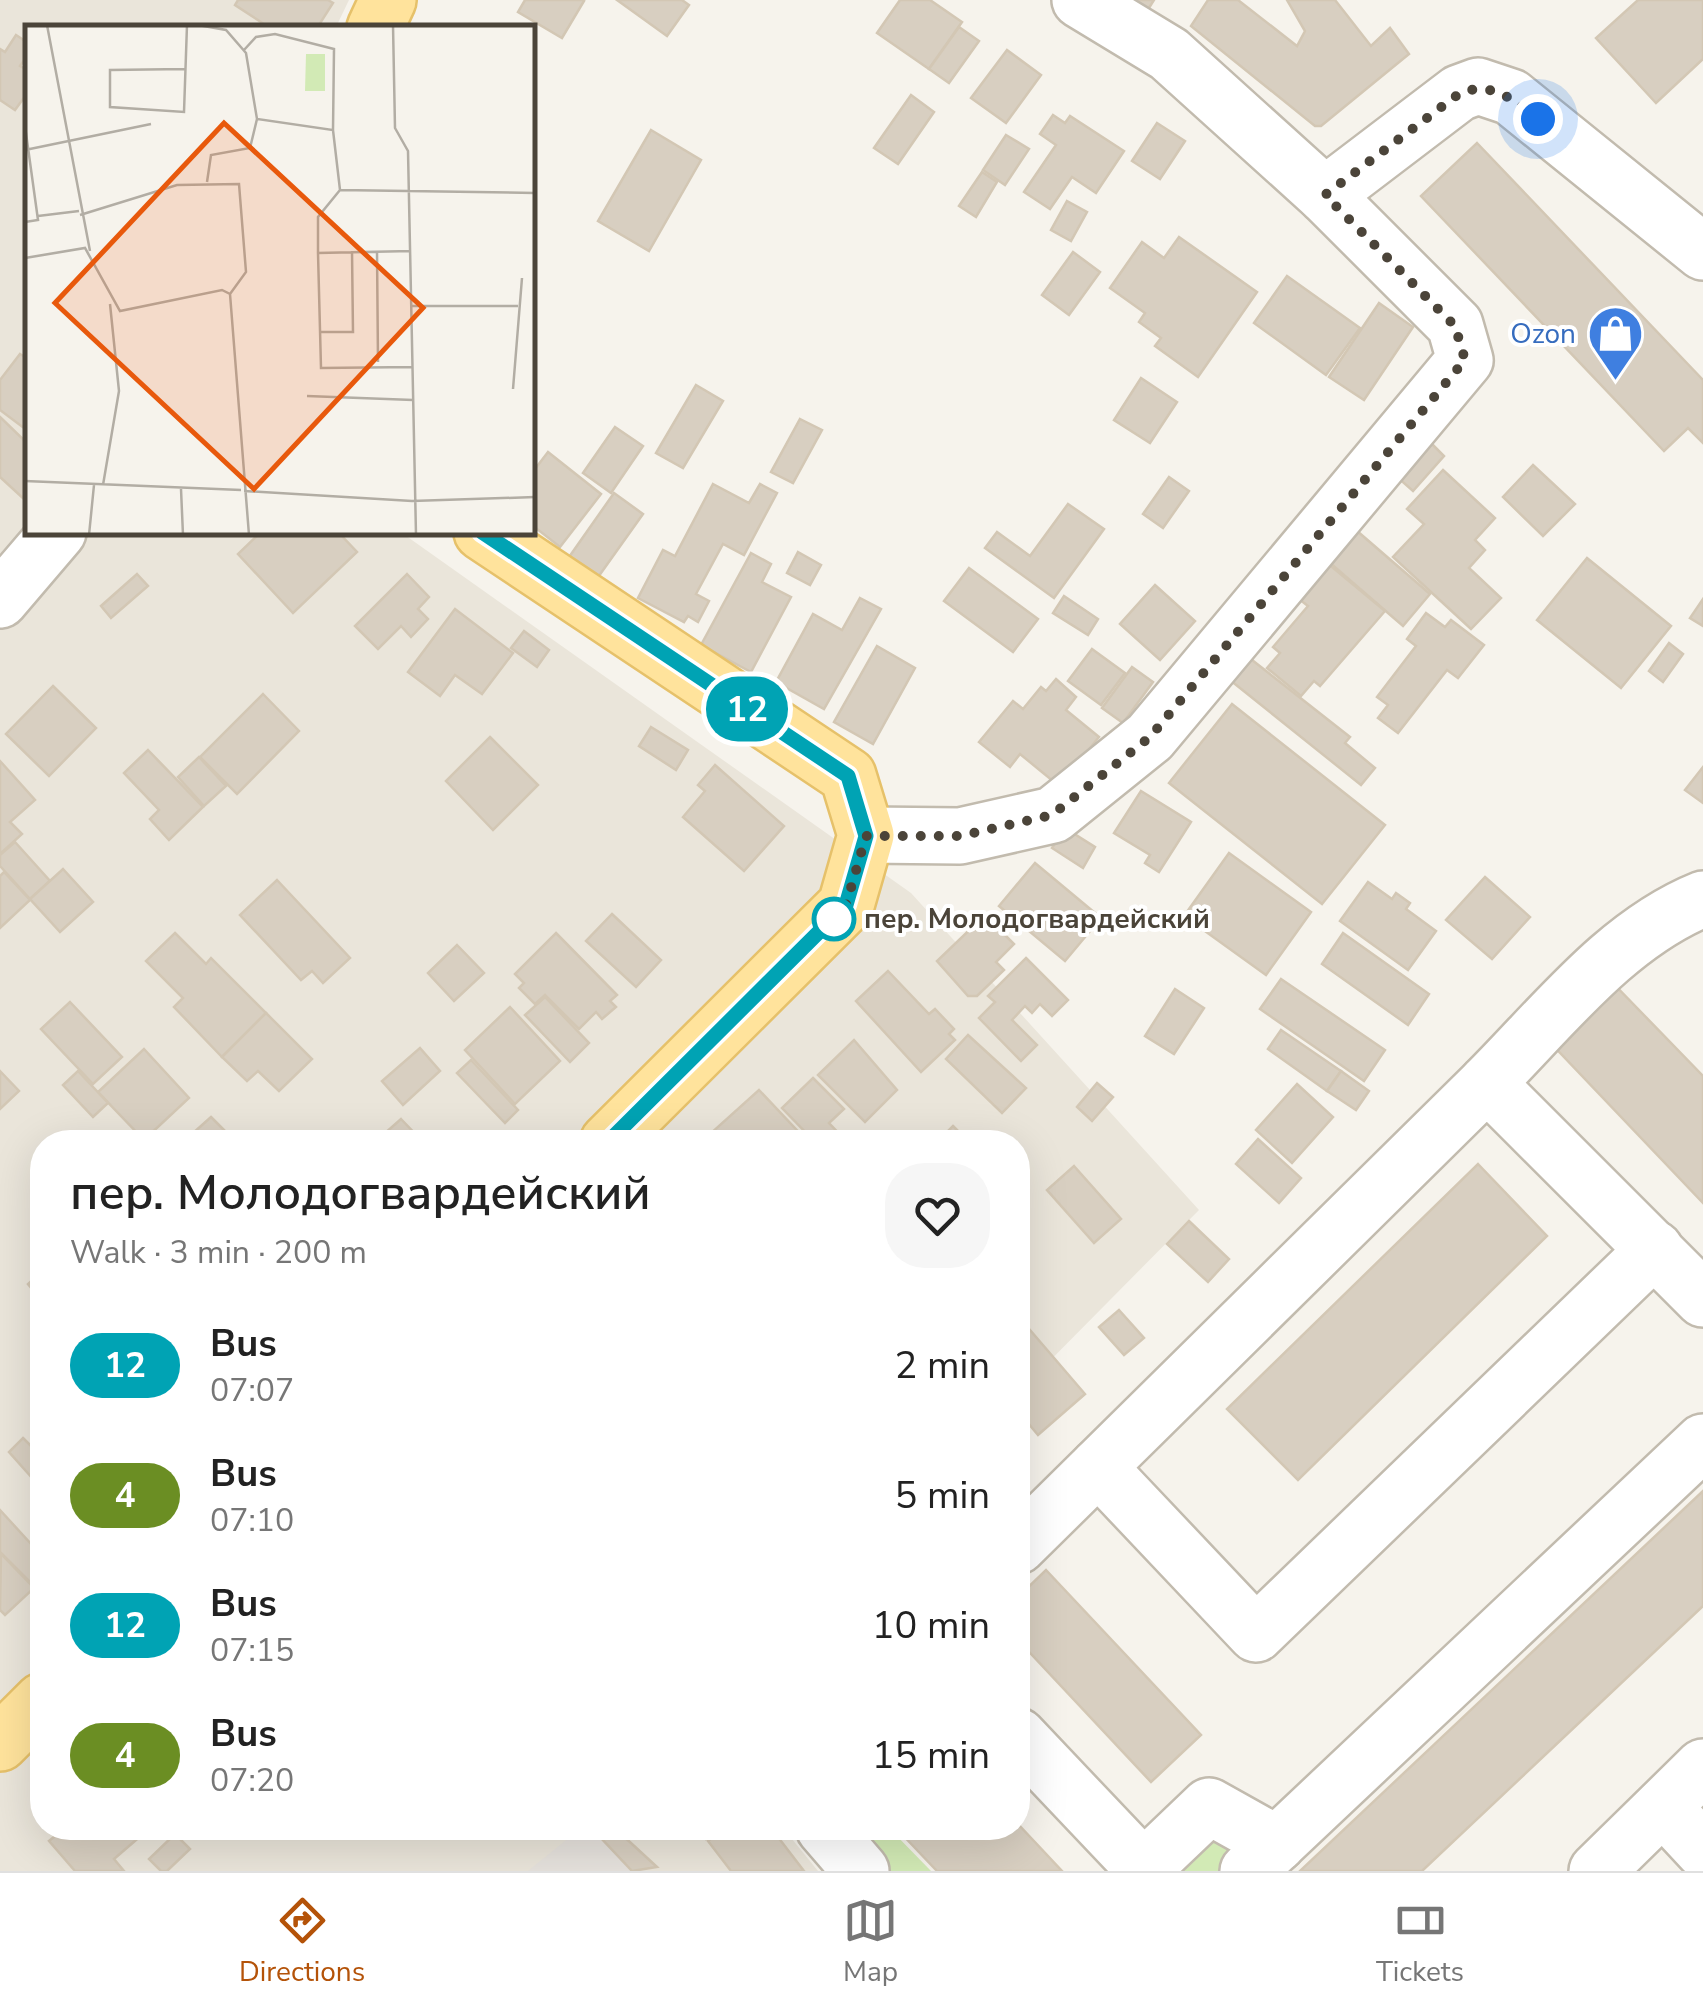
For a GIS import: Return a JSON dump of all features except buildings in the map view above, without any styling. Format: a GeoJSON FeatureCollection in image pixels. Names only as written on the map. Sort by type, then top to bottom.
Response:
{"type":"FeatureCollection","features":[{"type":"Feature","properties":{"kind":"main road"},"geometry":{"type":"LineString","coordinates":[[376,25],[388,0]]}},
{"type":"Feature","properties":{"kind":"main road"},"geometry":{"type":"LineString","coordinates":[[486,535],[848,776],[866,836],[846,905],[620,1130]]}},
{"type":"Feature","properties":{"kind":"main road"},"geometry":{"type":"LineString","coordinates":[[0,1742],[30,1712]]}},
{"type":"Feature","properties":{"kind":"street"},"geometry":{"type":"LineString","coordinates":[[866,836],[960,836],[1052,815],[1066,804],[1150,737],[1465,360],[1455,326],[1325,195],[1169,54],[1080,0]]}},
{"type":"Feature","properties":{"kind":"street"},"geometry":{"type":"LineString","coordinates":[[1325,195],[1460,93],[1478,86],[1510,96],[1703,252]]}},
{"type":"Feature","properties":{"kind":"street"},"geometry":{"type":"LineString","coordinates":[[0,600],[55,535]]}},
{"type":"Feature","properties":{"kind":"street"},"geometry":{"type":"LineString","coordinates":[[1030,1534],[1625,945],[1668,913],[1703,899]]}},
{"type":"Feature","properties":{"kind":"street"},"geometry":{"type":"LineString","coordinates":[[1487,1083],[1703,1299]]}},
{"type":"Feature","properties":{"kind":"street"},"geometry":{"type":"LineString","coordinates":[[1098,1467],[1256,1634],[1655,1249]]}},
{"type":"Feature","properties":{"kind":"street"},"geometry":{"type":"LineString","coordinates":[[1030,1749],[1145,1870],[1210,1806],[1263,1858],[1703,1442]]}},
{"type":"Feature","properties":{"kind":"street"},"geometry":{"type":"LineString","coordinates":[[1597,1871],[1703,1768]]}},
{"type":"Feature","properties":{"kind":"street"},"geometry":{"type":"LineString","coordinates":[[1662,1807],[1703,1850]]}},
{"type":"Feature","properties":{"kind":"street"},"geometry":{"type":"LineString","coordinates":[[834,1840],[861,1871]]}},
{"type":"Feature","properties":{"kind":"shaded area"},"geometry":{"type":"Polygon","coordinates":[[[0,0],[349,0],[337,25],[25,25],[25,535],[405,535],[911,893],[1199,1210],[1030,1381],[1030,1130],[30,1130],[30,1840],[793,1840],[818,1871],[0,1871],[0,0]]]}},
{"type":"Feature","properties":{"kind":"shaded area"},"geometry":{"type":"Polygon","coordinates":[[[566,1840],[605,1840],[632,1871],[528,1871],[566,1840]]]}},
{"type":"Feature","properties":{"kind":"green space"},"geometry":{"type":"Polygon","coordinates":[[[1209,1824],[1250,1852],[1229,1871],[1172,1871],[1209,1824]]]}},
{"type":"Feature","properties":{"kind":"green space"},"geometry":{"type":"Polygon","coordinates":[[[856,1840],[901,1840],[931,1871],[885,1871],[856,1840]]]}},
{"type":"Feature","properties":{"kind":"bus line","name":"12"},"geometry":{"type":"LineString","coordinates":[[486,535],[848,776],[866,836],[846,905],[620,1130]]}},
{"type":"Feature","properties":{"kind":"place","name":"Ozon"},"geometry":{"type":"Point","coordinates":[1615,383]}},
{"type":"Feature","properties":{"kind":"place","name":"пер. Молодогвардейский"},"geometry":{"type":"Point","coordinates":[834,919]}},
{"type":"Feature","properties":{"kind":"route"},"geometry":{"type":"LineString","coordinates":[[834,919],[828,925],[846,905],[866,836],[960,836],[1052,815],[1150,737],[1465,360],[1455,326],[1325,195],[1460,93],[1478,86],[1510,96],[1538,119]]}}]}
